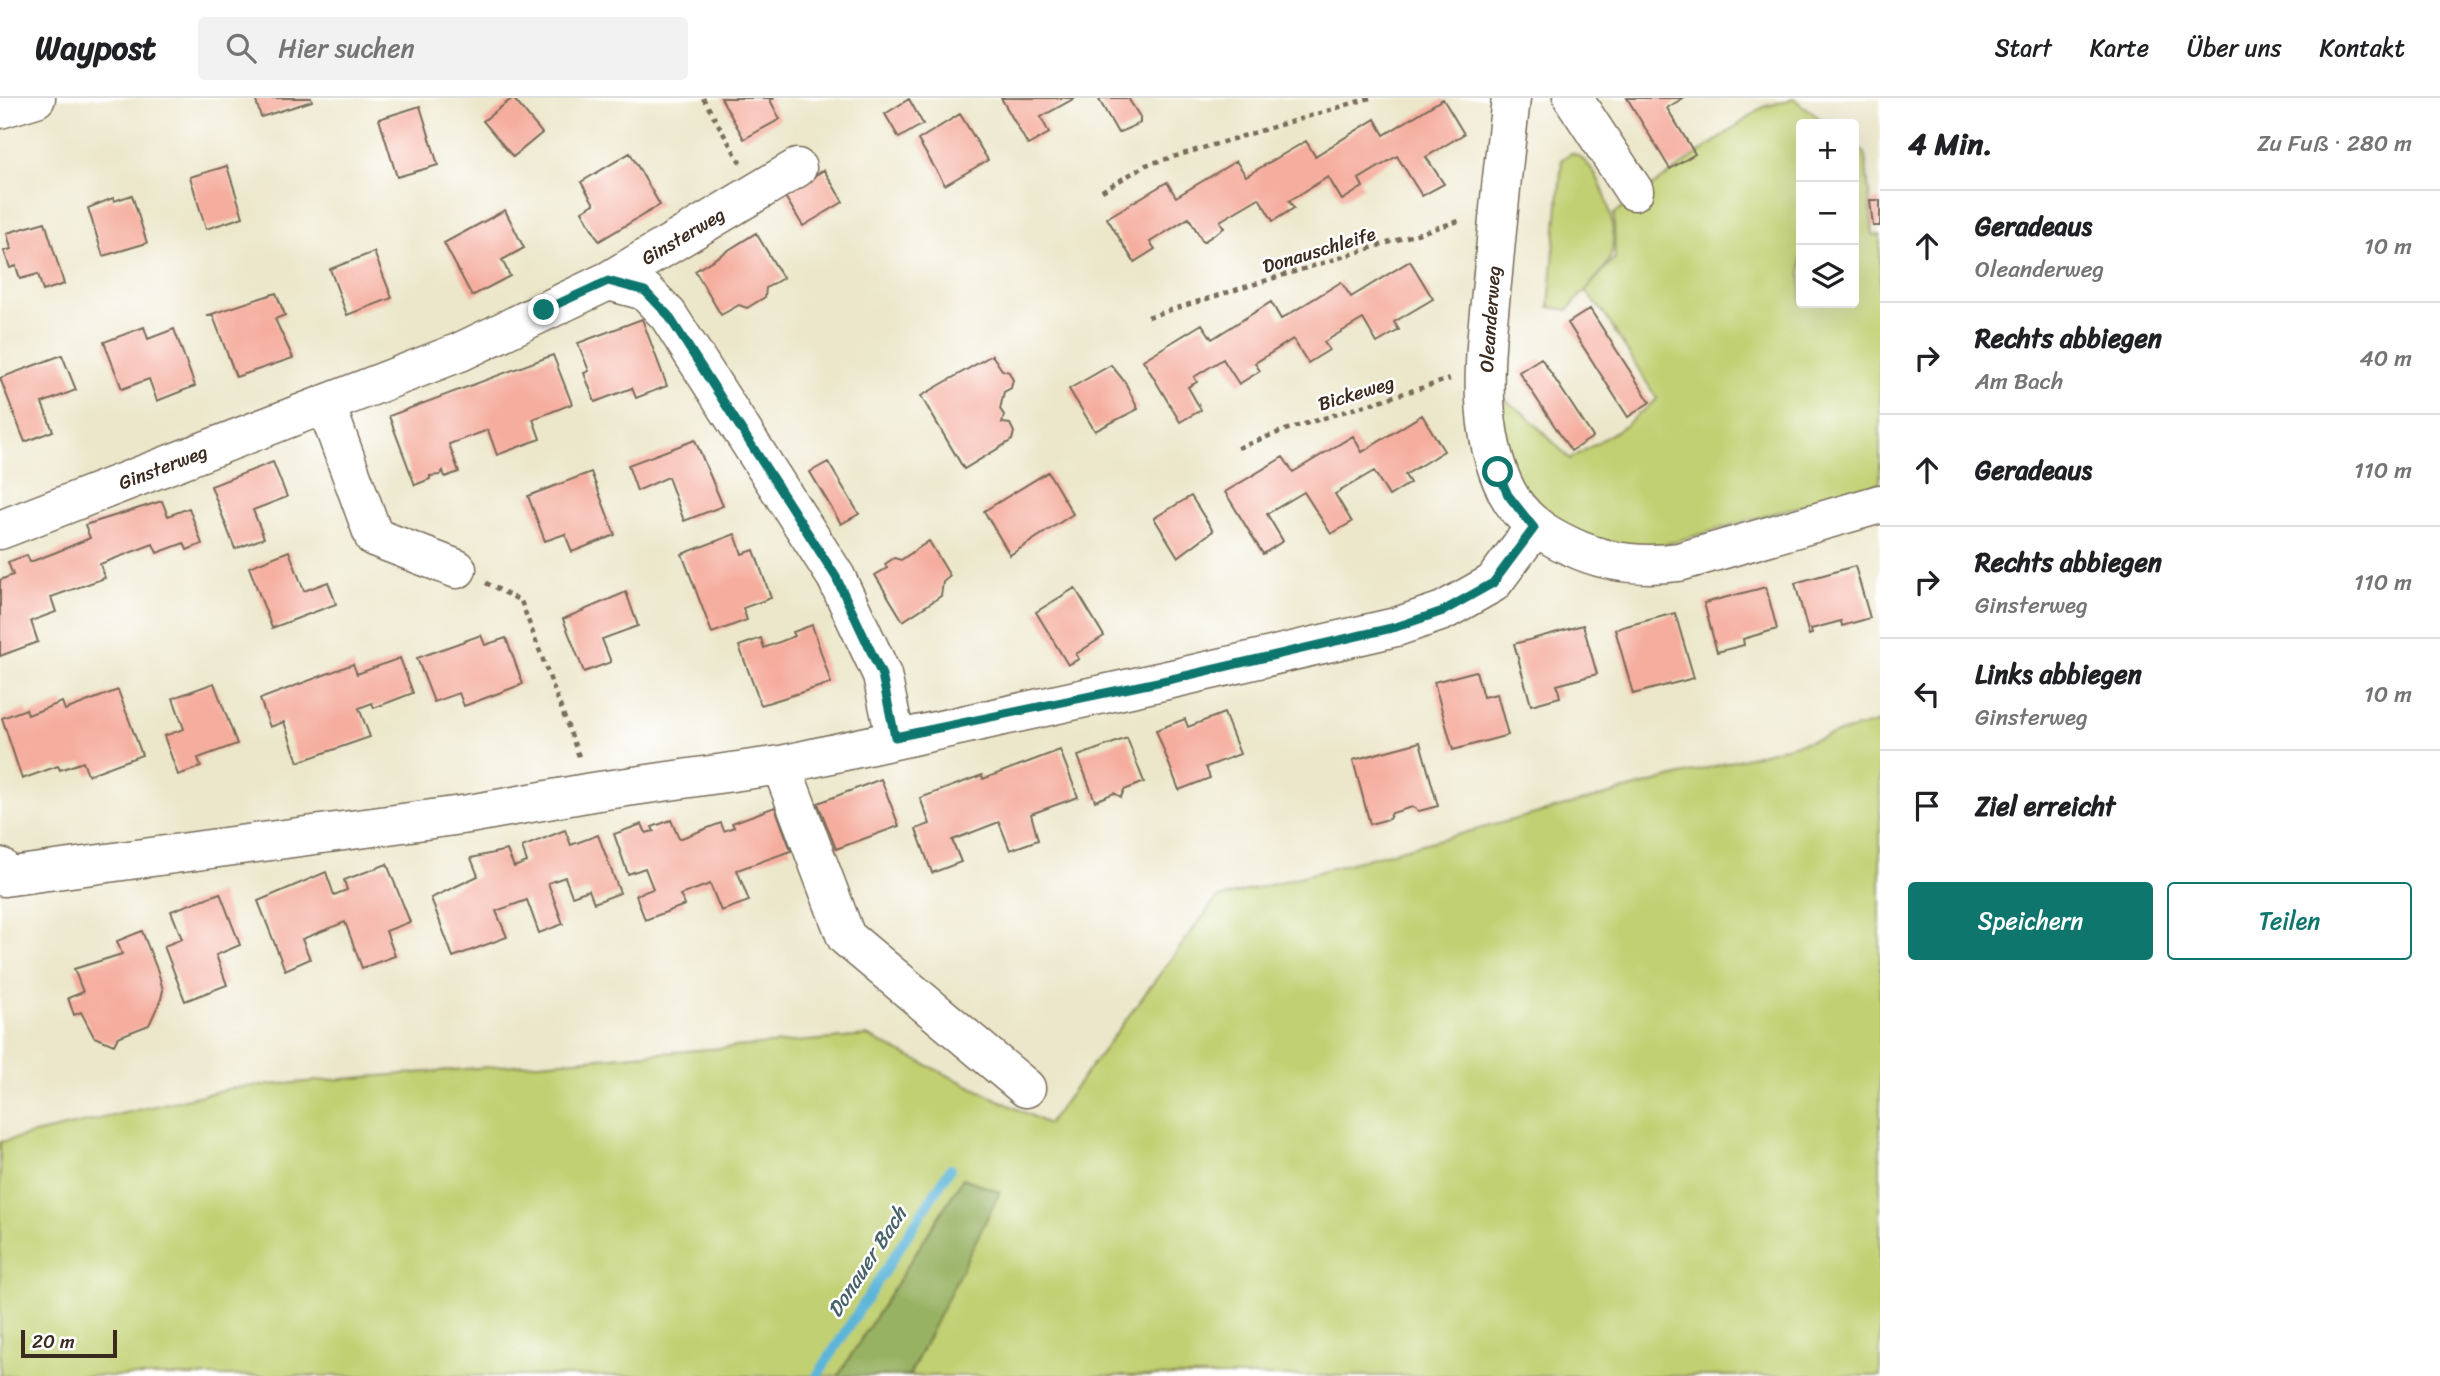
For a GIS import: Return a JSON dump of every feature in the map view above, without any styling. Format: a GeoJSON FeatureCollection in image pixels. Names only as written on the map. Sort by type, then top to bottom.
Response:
{"type":"FeatureCollection","features":[{"type":"Feature","properties":{"kind":"street"},"geometry":{"type":"LineString","coordinates":[[0,109],[36,98]]}},
{"type":"Feature","properties":{"kind":"street","name":"Oleanderweg"},"geometry":{"type":"LineString","coordinates":[[1511,98],[1484,368],[1489,441],[1498,472],[1508,495],[1534,528]]}},
{"type":"Feature","properties":{"kind":"street"},"geometry":{"type":"LineString","coordinates":[[1573,98],[1634,191]]}},
{"type":"Feature","properties":{"kind":"street","name":"Ginsterweg"},"geometry":{"type":"LineString","coordinates":[[0,530],[460,352],[608,281],[797,168]]}},
{"type":"Feature","properties":{"kind":"street","name":"Ginsterweg"},"geometry":{"type":"LineString","coordinates":[[608,281],[645,291],[668,315],[836,577],[882,675],[895,737]]}},
{"type":"Feature","properties":{"kind":"street"},"geometry":{"type":"LineString","coordinates":[[326,405],[374,537],[457,569]]}},
{"type":"Feature","properties":{"kind":"street"},"geometry":{"type":"LineString","coordinates":[[2,872],[468,814],[592,792],[781,765],[895,737],[1172,679],[1396,627],[1443,611],[1493,583],[1534,528],[1583,553],[1609,561],[1656,565],[1679,562],[1880,504]]}},
{"type":"Feature","properties":{"kind":"street"},"geometry":{"type":"LineString","coordinates":[[781,765],[846,937],[1026,1088]]}},
{"type":"Feature","properties":{"kind":"path"},"geometry":{"type":"LineString","coordinates":[[703,98],[757,191]]}},
{"type":"Feature","properties":{"kind":"path"},"geometry":{"type":"LineString","coordinates":[[1102,191],[1146,165],[1370,98]]}},
{"type":"Feature","properties":{"kind":"path","name":"Donauschleife"},"geometry":{"type":"LineString","coordinates":[[1148,317],[1498,209]]}},
{"type":"Feature","properties":{"kind":"path","name":"Bickeweg"},"geometry":{"type":"LineString","coordinates":[[1238,448],[1282,431],[1484,368]]}},
{"type":"Feature","properties":{"kind":"path"},"geometry":{"type":"LineString","coordinates":[[457,569],[521,601],[592,792]]}},
{"type":"Feature","properties":{"kind":"green space"},"geometry":{"type":"Polygon","coordinates":[[[1794,99],[1820,119],[1796,119],[1796,308],[1859,308],[1859,149],[1865,153],[1873,235],[1880,235],[1880,483],[1663,545],[1619,549],[1561,528],[1512,474],[1498,395],[1525,414],[1570,459],[1626,425],[1657,399],[1603,312],[1585,291],[1615,258],[1614,214],[1763,107],[1794,99]]]}},
{"type":"Feature","properties":{"kind":"green space"},"geometry":{"type":"Polygon","coordinates":[[[1571,153],[1582,158],[1599,182],[1610,215],[1613,246],[1610,258],[1602,270],[1568,310],[1549,307],[1562,159],[1571,153]]]}},
{"type":"Feature","properties":{"kind":"green space"},"geometry":{"type":"Polygon","coordinates":[[[1880,722],[1880,1376],[909,1376],[999,1192],[963,1178],[838,1376],[0,1376],[0,1142],[232,1088],[867,1036],[1048,1124],[1216,899],[1880,722]]]}},
{"type":"Feature","properties":{"kind":"green space"},"geometry":{"type":"Polygon","coordinates":[[[963,1178],[1000,1192],[909,1376],[838,1376],[963,1178]]]}},
{"type":"Feature","properties":{"kind":"building"},"geometry":{"type":"Polygon","coordinates":[[[255,98],[311,98],[312,101],[261,117],[255,98]]]}},
{"type":"Feature","properties":{"kind":"building"},"geometry":{"type":"Polygon","coordinates":[[[513,98],[542,133],[513,157],[483,121],[513,98]]]}},
{"type":"Feature","properties":{"kind":"building"},"geometry":{"type":"Polygon","coordinates":[[[721,98],[775,98],[770,100],[780,119],[744,139],[721,98]]]}},
{"type":"Feature","properties":{"kind":"building"},"geometry":{"type":"Polygon","coordinates":[[[1001,98],[1075,98],[1041,117],[1049,133],[1028,145],[1001,98]]]}},
{"type":"Feature","properties":{"kind":"building"},"geometry":{"type":"Polygon","coordinates":[[[1098,98],[1128,98],[1140,117],[1140,123],[1118,133],[1098,98]]]}},
{"type":"Feature","properties":{"kind":"building"},"geometry":{"type":"Polygon","coordinates":[[[1627,98],[1683,98],[1667,108],[1695,154],[1670,169],[1627,98]]]}},
{"type":"Feature","properties":{"kind":"building"},"geometry":{"type":"Polygon","coordinates":[[[909,99],[923,124],[899,138],[885,114],[909,99]]]}},
{"type":"Feature","properties":{"kind":"building"},"geometry":{"type":"Polygon","coordinates":[[[1443,99],[1464,134],[1426,157],[1444,184],[1422,196],[1397,156],[1359,179],[1363,187],[1342,200],[1328,177],[1289,201],[1294,208],[1273,221],[1259,198],[1220,221],[1224,228],[1203,242],[1189,218],[1150,242],[1155,249],[1134,262],[1107,218],[1167,182],[1176,197],[1236,161],[1246,176],[1306,141],[1315,156],[1375,119],[1384,135],[1443,99]]]}},
{"type":"Feature","properties":{"kind":"building"},"geometry":{"type":"Polygon","coordinates":[[[420,106],[438,165],[397,177],[379,119],[420,106]]]}},
{"type":"Feature","properties":{"kind":"building"},"geometry":{"type":"Polygon","coordinates":[[[960,114],[988,160],[945,185],[918,140],[960,114]]]}},
{"type":"Feature","properties":{"kind":"building"},"geometry":{"type":"Polygon","coordinates":[[[630,153],[660,205],[599,241],[582,211],[594,204],[581,182],[630,153]]]}},
{"type":"Feature","properties":{"kind":"building"},"geometry":{"type":"Polygon","coordinates":[[[227,166],[243,217],[206,229],[190,177],[227,166]]]}},
{"type":"Feature","properties":{"kind":"building"},"geometry":{"type":"Polygon","coordinates":[[[824,170],[843,202],[803,226],[784,195],[824,170]]]}},
{"type":"Feature","properties":{"kind":"building"},"geometry":{"type":"Polygon","coordinates":[[[132,195],[147,243],[103,256],[88,208],[113,198],[114,201],[132,195]]]}},
{"type":"Feature","properties":{"kind":"building"},"geometry":{"type":"Polygon","coordinates":[[[1870,200],[1880,200],[1880,226],[1873,226],[1870,200]]]}},
{"type":"Feature","properties":{"kind":"building"},"geometry":{"type":"Polygon","coordinates":[[[505,210],[524,248],[502,260],[510,276],[472,296],[444,243],[505,210]]]}},
{"type":"Feature","properties":{"kind":"building"},"geometry":{"type":"Polygon","coordinates":[[[45,222],[64,284],[43,291],[38,274],[20,279],[16,266],[10,268],[4,251],[11,249],[7,233],[45,222]]]}},
{"type":"Feature","properties":{"kind":"building"},"geometry":{"type":"Polygon","coordinates":[[[756,233],[783,278],[766,288],[765,297],[747,308],[739,305],[721,315],[695,271],[756,233]]]}},
{"type":"Feature","properties":{"kind":"building"},"geometry":{"type":"Polygon","coordinates":[[[374,252],[392,298],[347,315],[330,269],[374,252]]]}},
{"type":"Feature","properties":{"kind":"building"},"geometry":{"type":"Polygon","coordinates":[[[1410,261],[1433,299],[1394,322],[1399,330],[1377,343],[1363,319],[1324,342],[1329,350],[1308,363],[1293,339],[1255,363],[1260,371],[1239,384],[1223,359],[1194,377],[1197,382],[1188,387],[1201,410],[1180,422],[1143,360],[1202,324],[1212,339],[1271,302],[1281,319],[1341,282],[1351,297],[1410,261]]]}},
{"type":"Feature","properties":{"kind":"building"},"geometry":{"type":"Polygon","coordinates":[[[276,293],[285,315],[275,319],[293,358],[236,377],[213,316],[206,316],[276,293]]]}},
{"type":"Feature","properties":{"kind":"building"},"geometry":{"type":"Polygon","coordinates":[[[1590,309],[1650,402],[1628,417],[1568,323],[1590,309]]]}},
{"type":"Feature","properties":{"kind":"building"},"geometry":{"type":"Polygon","coordinates":[[[642,319],[667,386],[636,398],[632,388],[595,402],[584,373],[589,371],[578,343],[642,319]]]}},
{"type":"Feature","properties":{"kind":"building"},"geometry":{"type":"Polygon","coordinates":[[[144,327],[148,339],[174,329],[195,386],[157,401],[149,379],[122,389],[104,342],[144,327]]]}},
{"type":"Feature","properties":{"kind":"building"},"geometry":{"type":"Polygon","coordinates":[[[62,355],[76,390],[42,403],[53,431],[25,442],[0,378],[62,355]]]}},
{"type":"Feature","properties":{"kind":"building"},"geometry":{"type":"Polygon","coordinates":[[[553,355],[572,404],[533,419],[540,439],[497,455],[488,430],[449,444],[459,472],[445,477],[443,471],[440,475],[430,476],[430,479],[415,485],[389,416],[553,355]]]}},
{"type":"Feature","properties":{"kind":"building"},"geometry":{"type":"Polygon","coordinates":[[[992,355],[1013,380],[1011,388],[1004,392],[1000,409],[1004,415],[1002,423],[1010,424],[1014,432],[1012,440],[964,469],[921,396],[992,355]]]}},
{"type":"Feature","properties":{"kind":"building"},"geometry":{"type":"Polygon","coordinates":[[[1541,358],[1593,437],[1571,451],[1519,372],[1541,358]]]}},
{"type":"Feature","properties":{"kind":"building"},"geometry":{"type":"Polygon","coordinates":[[[1111,365],[1125,382],[1138,409],[1095,431],[1069,389],[1111,365]]]}},
{"type":"Feature","properties":{"kind":"building"},"geometry":{"type":"Polygon","coordinates":[[[1422,415],[1444,451],[1405,475],[1410,483],[1389,496],[1374,471],[1335,494],[1352,522],[1331,534],[1304,492],[1267,514],[1283,541],[1263,554],[1225,492],[1283,457],[1293,472],[1353,436],[1362,452],[1422,415]]]}},
{"type":"Feature","properties":{"kind":"building"},"geometry":{"type":"Polygon","coordinates":[[[695,440],[723,506],[684,521],[668,477],[637,491],[628,465],[695,440]]]}},
{"type":"Feature","properties":{"kind":"building"},"geometry":{"type":"Polygon","coordinates":[[[273,462],[287,497],[253,510],[264,538],[235,549],[211,486],[273,462]]]}},
{"type":"Feature","properties":{"kind":"building"},"geometry":{"type":"Polygon","coordinates":[[[828,462],[859,514],[841,524],[810,472],[828,462]]]}},
{"type":"Feature","properties":{"kind":"building"},"geometry":{"type":"Polygon","coordinates":[[[591,472],[615,535],[572,552],[565,534],[545,541],[528,496],[591,472]]]}},
{"type":"Feature","properties":{"kind":"building"},"geometry":{"type":"Polygon","coordinates":[[[1048,472],[1073,514],[1010,555],[984,511],[1048,472]]]}},
{"type":"Feature","properties":{"kind":"building"},"geometry":{"type":"Polygon","coordinates":[[[1191,496],[1213,531],[1178,557],[1154,518],[1191,496]]]}},
{"type":"Feature","properties":{"kind":"building"},"geometry":{"type":"Polygon","coordinates":[[[162,501],[168,516],[189,508],[202,544],[187,550],[184,543],[157,553],[153,544],[100,564],[105,578],[51,597],[56,612],[31,621],[38,642],[0,656],[0,580],[13,575],[8,562],[27,555],[30,562],[54,553],[90,538],[85,525],[162,501]]]}},
{"type":"Feature","properties":{"kind":"building"},"geometry":{"type":"Polygon","coordinates":[[[735,534],[742,554],[754,550],[771,598],[743,608],[747,620],[712,633],[682,554],[735,534]]]}},
{"type":"Feature","properties":{"kind":"building"},"geometry":{"type":"Polygon","coordinates":[[[929,541],[950,576],[943,582],[941,596],[903,621],[875,575],[887,568],[885,564],[894,558],[901,560],[929,541]]]}},
{"type":"Feature","properties":{"kind":"building"},"geometry":{"type":"Polygon","coordinates":[[[289,551],[304,591],[328,582],[336,604],[272,628],[249,567],[289,551]]]}},
{"type":"Feature","properties":{"kind":"building"},"geometry":{"type":"Polygon","coordinates":[[[1855,566],[1870,618],[1842,626],[1841,621],[1811,629],[1812,634],[1809,635],[1795,583],[1855,566]]]}},
{"type":"Feature","properties":{"kind":"building"},"geometry":{"type":"Polygon","coordinates":[[[1766,587],[1777,629],[1743,639],[1744,645],[1717,652],[1704,603],[1766,587]]]}},
{"type":"Feature","properties":{"kind":"building"},"geometry":{"type":"Polygon","coordinates":[[[1075,588],[1104,636],[1076,654],[1079,659],[1068,665],[1036,612],[1075,588]]]}},
{"type":"Feature","properties":{"kind":"building"},"geometry":{"type":"Polygon","coordinates":[[[626,592],[638,626],[602,639],[611,662],[584,672],[563,619],[626,592]]]}},
{"type":"Feature","properties":{"kind":"building"},"geometry":{"type":"Polygon","coordinates":[[[1675,613],[1694,678],[1633,694],[1615,629],[1675,613]]]}},
{"type":"Feature","properties":{"kind":"building"},"geometry":{"type":"Polygon","coordinates":[[[812,625],[831,683],[761,705],[739,646],[761,638],[764,648],[795,636],[793,632],[812,625]]]}},
{"type":"Feature","properties":{"kind":"building"},"geometry":{"type":"Polygon","coordinates":[[[1583,625],[1597,674],[1557,685],[1560,697],[1531,705],[1514,644],[1583,625]]]}},
{"type":"Feature","properties":{"kind":"building"},"geometry":{"type":"Polygon","coordinates":[[[481,635],[485,645],[506,638],[523,684],[464,706],[459,693],[434,702],[417,658],[481,635]]]}},
{"type":"Feature","properties":{"kind":"building"},"geometry":{"type":"Polygon","coordinates":[[[400,658],[413,693],[374,708],[372,703],[359,708],[370,737],[298,762],[284,722],[270,727],[260,699],[353,664],[357,674],[400,658]]]}},
{"type":"Feature","properties":{"kind":"building"},"geometry":{"type":"Polygon","coordinates":[[[1476,671],[1483,697],[1497,694],[1508,735],[1453,750],[1434,682],[1476,671]]]}},
{"type":"Feature","properties":{"kind":"building"},"geometry":{"type":"Polygon","coordinates":[[[214,683],[237,744],[198,758],[201,767],[178,775],[164,736],[184,729],[173,698],[214,683]]]}},
{"type":"Feature","properties":{"kind":"building"},"geometry":{"type":"Polygon","coordinates":[[[118,690],[142,755],[88,775],[83,762],[60,770],[58,766],[22,779],[2,718],[26,709],[28,715],[62,702],[65,710],[118,690]]]}},
{"type":"Feature","properties":{"kind":"building"},"geometry":{"type":"Polygon","coordinates":[[[1224,713],[1240,754],[1206,767],[1210,778],[1179,790],[1156,730],[1185,719],[1188,727],[1224,713]]]}},
{"type":"Feature","properties":{"kind":"building"},"geometry":{"type":"Polygon","coordinates":[[[1127,738],[1144,782],[1124,790],[1121,797],[1114,793],[1095,801],[1078,756],[1127,738]]]}},
{"type":"Feature","properties":{"kind":"building"},"geometry":{"type":"Polygon","coordinates":[[[1420,742],[1438,806],[1419,811],[1412,807],[1392,813],[1389,819],[1370,824],[1353,760],[1420,742]]]}},
{"type":"Feature","properties":{"kind":"building"},"geometry":{"type":"Polygon","coordinates":[[[1060,750],[1078,797],[1031,814],[1038,840],[1010,850],[999,822],[952,840],[961,862],[932,873],[916,829],[930,824],[920,798],[982,775],[983,779],[1060,750]]]}},
{"type":"Feature","properties":{"kind":"building"},"geometry":{"type":"Polygon","coordinates":[[[881,779],[899,826],[836,849],[818,803],[881,779]]]}},
{"type":"Feature","properties":{"kind":"building"},"geometry":{"type":"Polygon","coordinates":[[[775,807],[791,851],[737,870],[749,901],[721,911],[710,884],[680,895],[685,905],[645,920],[636,895],[653,889],[645,868],[628,874],[614,834],[642,824],[646,833],[654,831],[652,827],[671,820],[679,839],[721,823],[724,831],[734,827],[732,823],[775,807]]]}},
{"type":"Feature","properties":{"kind":"building"},"geometry":{"type":"Polygon","coordinates":[[[565,830],[571,845],[598,835],[620,893],[594,903],[589,890],[572,896],[565,877],[548,883],[563,924],[539,933],[527,900],[496,911],[507,937],[453,957],[431,898],[478,876],[471,858],[507,850],[514,867],[527,862],[522,847],[565,830]]]}},
{"type":"Feature","properties":{"kind":"building"},"geometry":{"type":"Polygon","coordinates":[[[387,864],[410,922],[386,931],[395,956],[362,968],[345,922],[302,939],[310,959],[285,970],[258,901],[326,872],[334,895],[347,890],[344,880],[387,864]]]}},
{"type":"Feature","properties":{"kind":"building"},"geometry":{"type":"Polygon","coordinates":[[[220,893],[240,945],[216,955],[227,985],[185,1001],[164,946],[182,939],[171,911],[220,893]]]}},
{"type":"Feature","properties":{"kind":"building"},"geometry":{"type":"Polygon","coordinates":[[[142,931],[158,972],[163,990],[161,999],[149,1025],[118,1037],[114,1045],[94,1037],[81,1012],[74,1015],[68,998],[83,992],[74,969],[122,954],[117,941],[142,931]]]}},
{"type":"Feature","properties":{"kind":"waterway","name":"Donauer Bach"},"geometry":{"type":"LineString","coordinates":[[817,1376],[950,1169]]}},
{"type":"Feature","properties":{"kind":"route"},"geometry":{"type":"LineString","coordinates":[[544,310],[608,281],[645,291],[668,315],[836,577],[882,675],[895,737],[1172,679],[1396,627],[1443,611],[1493,583],[1534,528],[1508,495],[1498,472]]}}]}
